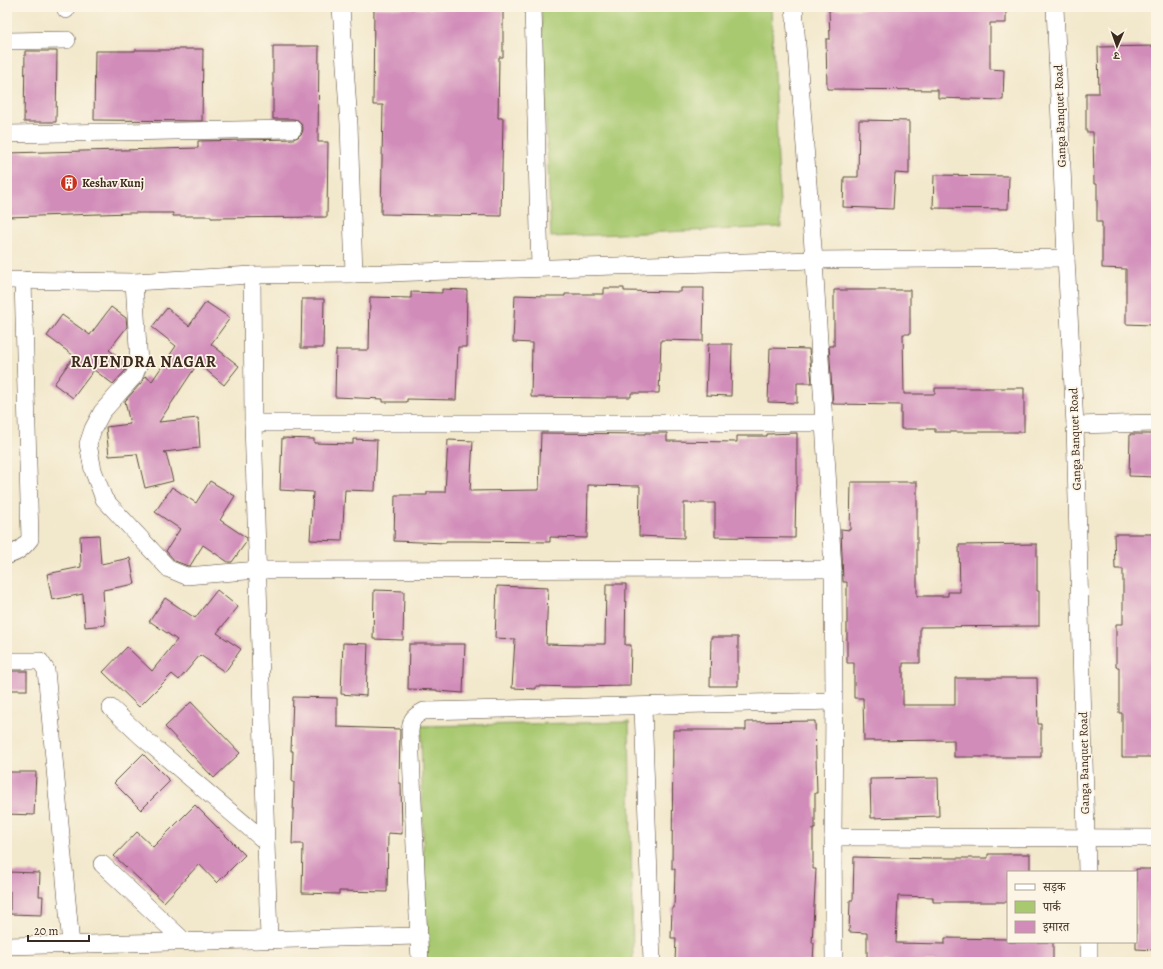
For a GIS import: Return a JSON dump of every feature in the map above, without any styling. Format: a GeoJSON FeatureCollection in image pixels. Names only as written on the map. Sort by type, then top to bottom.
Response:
{"type":"FeatureCollection","features":[{"type":"Feature","properties":{"kind":"street"},"geometry":{"type":"LineString","coordinates":[[341,7],[349,124],[354,274]]}},
{"type":"Feature","properties":{"kind":"street"},"geometry":{"type":"LineString","coordinates":[[533,7],[540,268]]}},
{"type":"Feature","properties":{"kind":"street"},"geometry":{"type":"LineString","coordinates":[[794,7],[814,260],[833,569],[834,962]]}},
{"type":"Feature","properties":{"kind":"street","name":"Ganga Banquet Road"},"geometry":{"type":"LineString","coordinates":[[1055,7],[1075,425],[1087,871]]}},
{"type":"Feature","properties":{"kind":"street"},"geometry":{"type":"LineString","coordinates":[[7,41],[68,40]]}},
{"type":"Feature","properties":{"kind":"street"},"geometry":{"type":"LineString","coordinates":[[7,134],[293,129]]}},
{"type":"Feature","properties":{"kind":"street"},"geometry":{"type":"LineString","coordinates":[[7,555],[22,548],[30,539],[15,280],[134,282],[252,275],[354,274],[814,260],[1066,258]]}},
{"type":"Feature","properties":{"kind":"street"},"geometry":{"type":"LineString","coordinates":[[252,275],[253,423],[268,939]]}},
{"type":"Feature","properties":{"kind":"street"},"geometry":{"type":"LineString","coordinates":[[134,282],[139,364],[134,376],[102,412],[92,429],[88,444],[93,470],[104,499],[169,569],[186,576],[258,570],[833,569]]}},
{"type":"Feature","properties":{"kind":"street"},"geometry":{"type":"LineString","coordinates":[[1075,425],[1156,422]]}},
{"type":"Feature","properties":{"kind":"street"},"geometry":{"type":"LineString","coordinates":[[253,423],[823,423]]}},
{"type":"Feature","properties":{"kind":"street"},"geometry":{"type":"LineString","coordinates":[[7,661],[40,661],[46,670],[71,945]]}},
{"type":"Feature","properties":{"kind":"street"},"geometry":{"type":"LineString","coordinates":[[420,962],[410,732],[411,722],[416,715],[424,712],[834,701]]}},
{"type":"Feature","properties":{"kind":"street"},"geometry":{"type":"LineString","coordinates":[[644,707],[652,962]]}},
{"type":"Feature","properties":{"kind":"street"},"geometry":{"type":"LineString","coordinates":[[111,708],[142,737],[266,842]]}},
{"type":"Feature","properties":{"kind":"street"},"geometry":{"type":"LineString","coordinates":[[833,837],[1156,838]]}},
{"type":"Feature","properties":{"kind":"street"},"geometry":{"type":"LineString","coordinates":[[102,864],[184,941]]}},
{"type":"Feature","properties":{"kind":"street"},"geometry":{"type":"LineString","coordinates":[[7,946],[419,936]]}},
{"type":"Feature","properties":{"kind":"street"},"geometry":{"type":"LineString","coordinates":[[1089,943],[1089,962]]}},
{"type":"Feature","properties":{"kind":"green space"},"geometry":{"type":"Polygon","coordinates":[[[541,7],[771,7],[781,227],[551,237],[541,7]]]}},
{"type":"Feature","properties":{"kind":"green space"},"geometry":{"type":"Polygon","coordinates":[[[629,722],[633,962],[425,962],[421,726],[629,722]]]}},
{"type":"Feature","properties":{"kind":"building"},"geometry":{"type":"Polygon","coordinates":[[[929,7],[1006,7],[1006,23],[990,23],[990,69],[1004,70],[1003,100],[938,98],[938,90],[827,89],[826,39],[830,39],[829,10],[929,7]]]}},
{"type":"Feature","properties":{"kind":"building"},"geometry":{"type":"Polygon","coordinates":[[[374,8],[503,10],[503,57],[499,57],[498,118],[503,118],[501,216],[381,214],[383,105],[373,105],[374,8]]]}},
{"type":"Feature","properties":{"kind":"building"},"geometry":{"type":"Polygon","coordinates":[[[273,46],[319,46],[318,142],[328,142],[327,217],[211,218],[211,216],[173,216],[173,213],[130,213],[7,217],[7,153],[198,148],[198,141],[293,139],[298,137],[302,133],[303,128],[298,120],[273,119],[273,46]]]}},
{"type":"Feature","properties":{"kind":"building"},"geometry":{"type":"Polygon","coordinates":[[[1156,46],[1156,319],[1152,319],[1152,325],[1126,324],[1126,269],[1102,268],[1102,222],[1097,222],[1097,184],[1094,184],[1093,132],[1086,132],[1086,93],[1099,93],[1098,47],[1156,46]]]}},
{"type":"Feature","properties":{"kind":"building"},"geometry":{"type":"Polygon","coordinates":[[[203,49],[202,121],[94,120],[95,51],[203,49]]]}},
{"type":"Feature","properties":{"kind":"building"},"geometry":{"type":"Polygon","coordinates":[[[25,51],[57,51],[56,122],[24,122],[25,51]]]}},
{"type":"Feature","properties":{"kind":"building"},"geometry":{"type":"Polygon","coordinates":[[[859,120],[909,121],[909,174],[895,173],[893,209],[843,207],[844,177],[858,177],[859,120]]]}},
{"type":"Feature","properties":{"kind":"building"},"geometry":{"type":"Polygon","coordinates":[[[934,175],[1009,176],[1008,209],[933,208],[934,175]]]}},
{"type":"Feature","properties":{"kind":"building"},"geometry":{"type":"Polygon","coordinates":[[[604,288],[624,288],[624,291],[681,292],[681,288],[704,288],[703,341],[661,340],[659,393],[631,393],[631,397],[606,398],[531,397],[532,343],[513,342],[515,295],[565,296],[565,294],[604,294],[604,288]]]}},
{"type":"Feature","properties":{"kind":"building"},"geometry":{"type":"Polygon","coordinates":[[[442,289],[467,290],[466,347],[458,347],[456,400],[407,399],[407,402],[383,402],[383,399],[335,397],[336,350],[369,350],[370,297],[411,298],[411,292],[442,293],[442,289]]]}},
{"type":"Feature","properties":{"kind":"building"},"geometry":{"type":"Polygon","coordinates":[[[834,290],[910,290],[910,334],[903,334],[904,394],[935,394],[935,388],[1024,388],[1024,432],[935,432],[935,429],[901,429],[901,405],[833,404],[829,346],[834,346],[834,290]]]}},
{"type":"Feature","properties":{"kind":"building"},"geometry":{"type":"Polygon","coordinates":[[[302,299],[324,299],[323,348],[301,348],[302,299]]]}},
{"type":"Feature","properties":{"kind":"building"},"geometry":{"type":"Polygon","coordinates":[[[206,302],[230,318],[211,344],[239,366],[224,385],[198,363],[159,422],[198,418],[200,448],[164,452],[166,453],[173,481],[145,488],[137,454],[109,456],[106,427],[130,424],[125,401],[141,383],[145,376],[152,381],[176,346],[152,327],[167,308],[189,326],[206,302]]]}},
{"type":"Feature","properties":{"kind":"building"},"geometry":{"type":"Polygon","coordinates":[[[111,307],[126,318],[127,327],[109,350],[128,364],[125,371],[113,384],[94,370],[73,398],[54,384],[74,356],[47,336],[62,315],[90,335],[111,307]]]}},
{"type":"Feature","properties":{"kind":"building"},"geometry":{"type":"Polygon","coordinates":[[[708,344],[732,344],[731,396],[706,395],[708,344]]]}},
{"type":"Feature","properties":{"kind":"building"},"geometry":{"type":"Polygon","coordinates":[[[770,348],[809,349],[812,383],[797,383],[797,403],[768,402],[770,348]]]}},
{"type":"Feature","properties":{"kind":"building"},"geometry":{"type":"Polygon","coordinates":[[[541,433],[667,433],[667,441],[737,442],[737,436],[767,436],[767,434],[797,433],[795,538],[715,537],[715,503],[684,503],[684,538],[639,536],[640,486],[588,485],[587,538],[550,537],[550,542],[446,541],[446,543],[394,541],[395,495],[427,495],[427,492],[445,492],[448,440],[473,441],[470,491],[539,490],[541,433]]]}},
{"type":"Feature","properties":{"kind":"building"},"geometry":{"type":"Polygon","coordinates":[[[1130,434],[1156,434],[1156,477],[1129,476],[1130,434]]]}},
{"type":"Feature","properties":{"kind":"building"},"geometry":{"type":"Polygon","coordinates":[[[282,438],[314,439],[314,443],[353,444],[353,439],[377,440],[375,491],[345,490],[342,541],[310,540],[313,492],[280,490],[282,438]]]}},
{"type":"Feature","properties":{"kind":"building"},"geometry":{"type":"Polygon","coordinates":[[[210,481],[235,496],[220,520],[247,538],[247,541],[232,562],[228,562],[203,545],[190,566],[188,566],[175,561],[166,551],[180,529],[155,512],[172,487],[196,503],[210,481]]]}},
{"type":"Feature","properties":{"kind":"building"},"geometry":{"type":"Polygon","coordinates":[[[851,482],[917,482],[917,596],[948,596],[948,592],[960,592],[959,545],[1037,544],[1039,626],[920,627],[920,663],[903,663],[903,705],[955,705],[955,678],[1037,678],[1038,724],[1041,724],[1041,757],[954,757],[954,740],[864,741],[863,698],[854,698],[854,663],[847,663],[847,582],[843,582],[841,529],[850,530],[851,482]]]}},
{"type":"Feature","properties":{"kind":"building"},"geometry":{"type":"Polygon","coordinates":[[[1114,534],[1156,534],[1156,757],[1122,757],[1122,713],[1119,713],[1119,667],[1116,667],[1116,624],[1123,624],[1123,569],[1115,569],[1114,534]]]}},
{"type":"Feature","properties":{"kind":"building"},"geometry":{"type":"Polygon","coordinates":[[[99,535],[101,564],[130,558],[135,584],[103,590],[105,625],[85,627],[83,594],[52,600],[47,574],[81,567],[80,536],[99,535]]]}},
{"type":"Feature","properties":{"kind":"building"},"geometry":{"type":"Polygon","coordinates":[[[606,584],[626,584],[625,645],[631,645],[630,686],[536,686],[536,689],[512,688],[515,639],[495,638],[497,586],[548,588],[546,644],[583,645],[605,644],[606,584]]]}},
{"type":"Feature","properties":{"kind":"building"},"geometry":{"type":"Polygon","coordinates":[[[217,590],[238,607],[217,633],[241,649],[225,672],[200,655],[179,680],[172,674],[139,707],[103,672],[127,647],[152,671],[177,640],[149,622],[165,598],[195,618],[217,590]]]}},
{"type":"Feature","properties":{"kind":"building"},"geometry":{"type":"Polygon","coordinates":[[[374,590],[404,591],[403,640],[373,639],[374,590]]]}},
{"type":"Feature","properties":{"kind":"building"},"geometry":{"type":"Polygon","coordinates":[[[711,637],[738,637],[738,686],[710,686],[711,637]]]}},
{"type":"Feature","properties":{"kind":"building"},"geometry":{"type":"Polygon","coordinates":[[[343,643],[368,644],[366,696],[341,694],[343,643]]]}},
{"type":"Feature","properties":{"kind":"building"},"geometry":{"type":"Polygon","coordinates":[[[409,644],[465,644],[463,693],[408,689],[409,644]]]}},
{"type":"Feature","properties":{"kind":"building"},"geometry":{"type":"Polygon","coordinates":[[[7,671],[27,671],[27,690],[7,690],[7,671]]]}},
{"type":"Feature","properties":{"kind":"building"},"geometry":{"type":"Polygon","coordinates":[[[293,697],[337,698],[337,727],[400,729],[399,783],[401,783],[402,834],[388,833],[387,892],[339,891],[339,894],[302,893],[303,844],[292,844],[294,782],[292,782],[293,751],[291,751],[293,697]]]}},
{"type":"Feature","properties":{"kind":"building"},"geometry":{"type":"Polygon","coordinates":[[[191,702],[240,753],[214,778],[165,727],[191,702]]]}},
{"type":"Feature","properties":{"kind":"building"},"geometry":{"type":"Polygon","coordinates":[[[815,721],[817,793],[815,793],[815,829],[813,829],[813,869],[816,869],[812,943],[814,943],[813,962],[675,962],[676,938],[671,938],[672,908],[674,908],[675,869],[672,869],[673,730],[746,730],[746,722],[815,721]]]}},
{"type":"Feature","properties":{"kind":"building"},"geometry":{"type":"Polygon","coordinates":[[[143,754],[170,781],[141,810],[114,783],[143,754]]]}},
{"type":"Feature","properties":{"kind":"building"},"geometry":{"type":"Polygon","coordinates":[[[7,772],[36,772],[34,815],[7,814],[7,772]]]}},
{"type":"Feature","properties":{"kind":"building"},"geometry":{"type":"Polygon","coordinates":[[[938,778],[939,816],[871,818],[870,779],[938,778]]]}},
{"type":"Feature","properties":{"kind":"building"},"geometry":{"type":"Polygon","coordinates":[[[195,805],[245,855],[217,883],[199,864],[164,902],[114,856],[137,832],[153,847],[195,805]]]}},
{"type":"Feature","properties":{"kind":"building"},"geometry":{"type":"Polygon","coordinates":[[[988,854],[1030,854],[1030,871],[1007,871],[1007,902],[933,902],[933,897],[898,896],[896,943],[945,944],[945,938],[1007,939],[1007,943],[1053,943],[1053,962],[867,962],[867,933],[849,932],[850,900],[853,900],[854,857],[933,859],[988,858],[988,854]]]}},
{"type":"Feature","properties":{"kind":"building"},"geometry":{"type":"Polygon","coordinates":[[[1136,869],[1156,869],[1156,950],[1136,949],[1136,869]]]}},
{"type":"Feature","properties":{"kind":"building"},"geometry":{"type":"Polygon","coordinates":[[[7,872],[40,873],[39,896],[43,896],[42,915],[10,914],[10,891],[7,891],[7,872]]]}},
{"type":"Feature","properties":{"kind":"place","name":"Keshav Kunj"},"geometry":{"type":"Point","coordinates":[69,183]}},
{"type":"Feature","properties":{"kind":"district","name":"RAJENDRA NAGAR"},"geometry":{"type":"Point","coordinates":[144,361]}}]}
